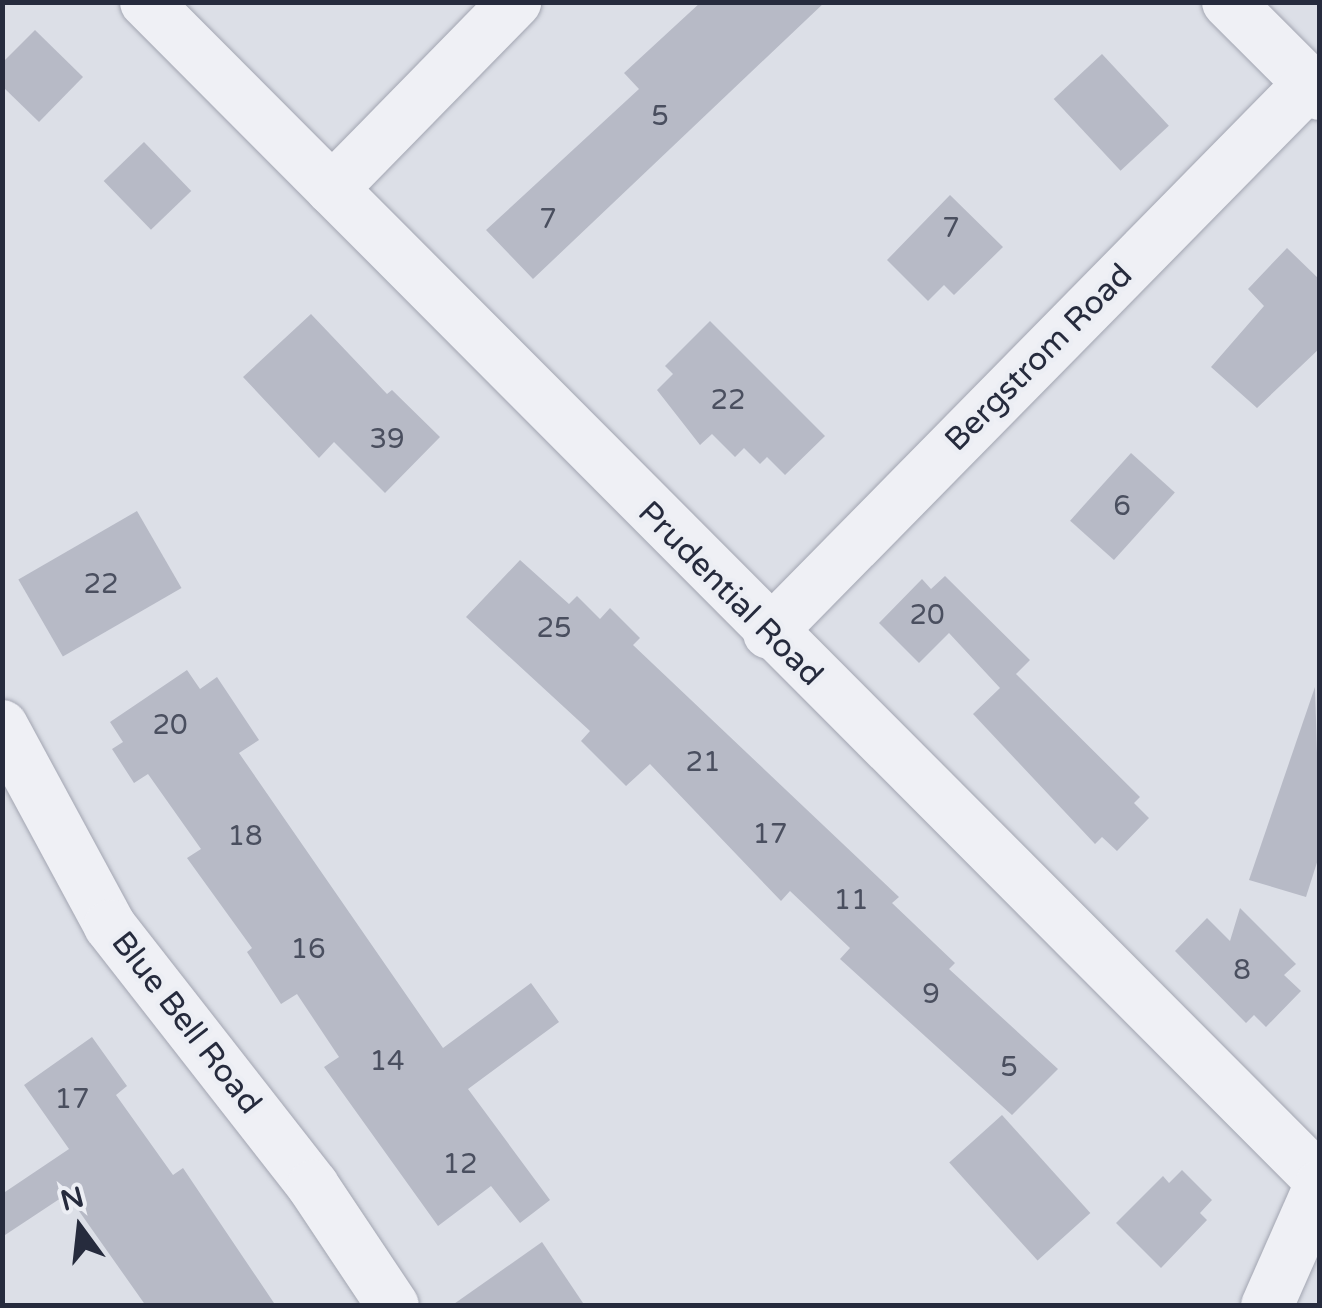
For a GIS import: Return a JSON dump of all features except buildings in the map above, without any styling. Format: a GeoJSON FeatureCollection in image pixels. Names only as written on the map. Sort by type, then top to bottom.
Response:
{"type":"FeatureCollection","features":[{"type":"Feature","properties":{"kind":"street","name":"Prudential Road"},"geometry":{"type":"LineString","coordinates":[[146,2],[769,633],[1320,1183]]}},
{"type":"Feature","properties":{"kind":"street"},"geometry":{"type":"LineString","coordinates":[[332,189],[516,2]]}},
{"type":"Feature","properties":{"kind":"street"},"geometry":{"type":"LineString","coordinates":[[1228,2],[1314,89]]}},
{"type":"Feature","properties":{"kind":"street","name":"Bergstrom Road"},"geometry":{"type":"LineString","coordinates":[[769,633],[1314,89]]}},
{"type":"Feature","properties":{"kind":"street","name":"Blue Bell Road"},"geometry":{"type":"LineString","coordinates":[[2,726],[110,926],[313,1186],[394,1306]]}},
{"type":"Feature","properties":{"kind":"street"},"geometry":{"type":"LineString","coordinates":[[1268,1306],[1320,1183]]}}]}
